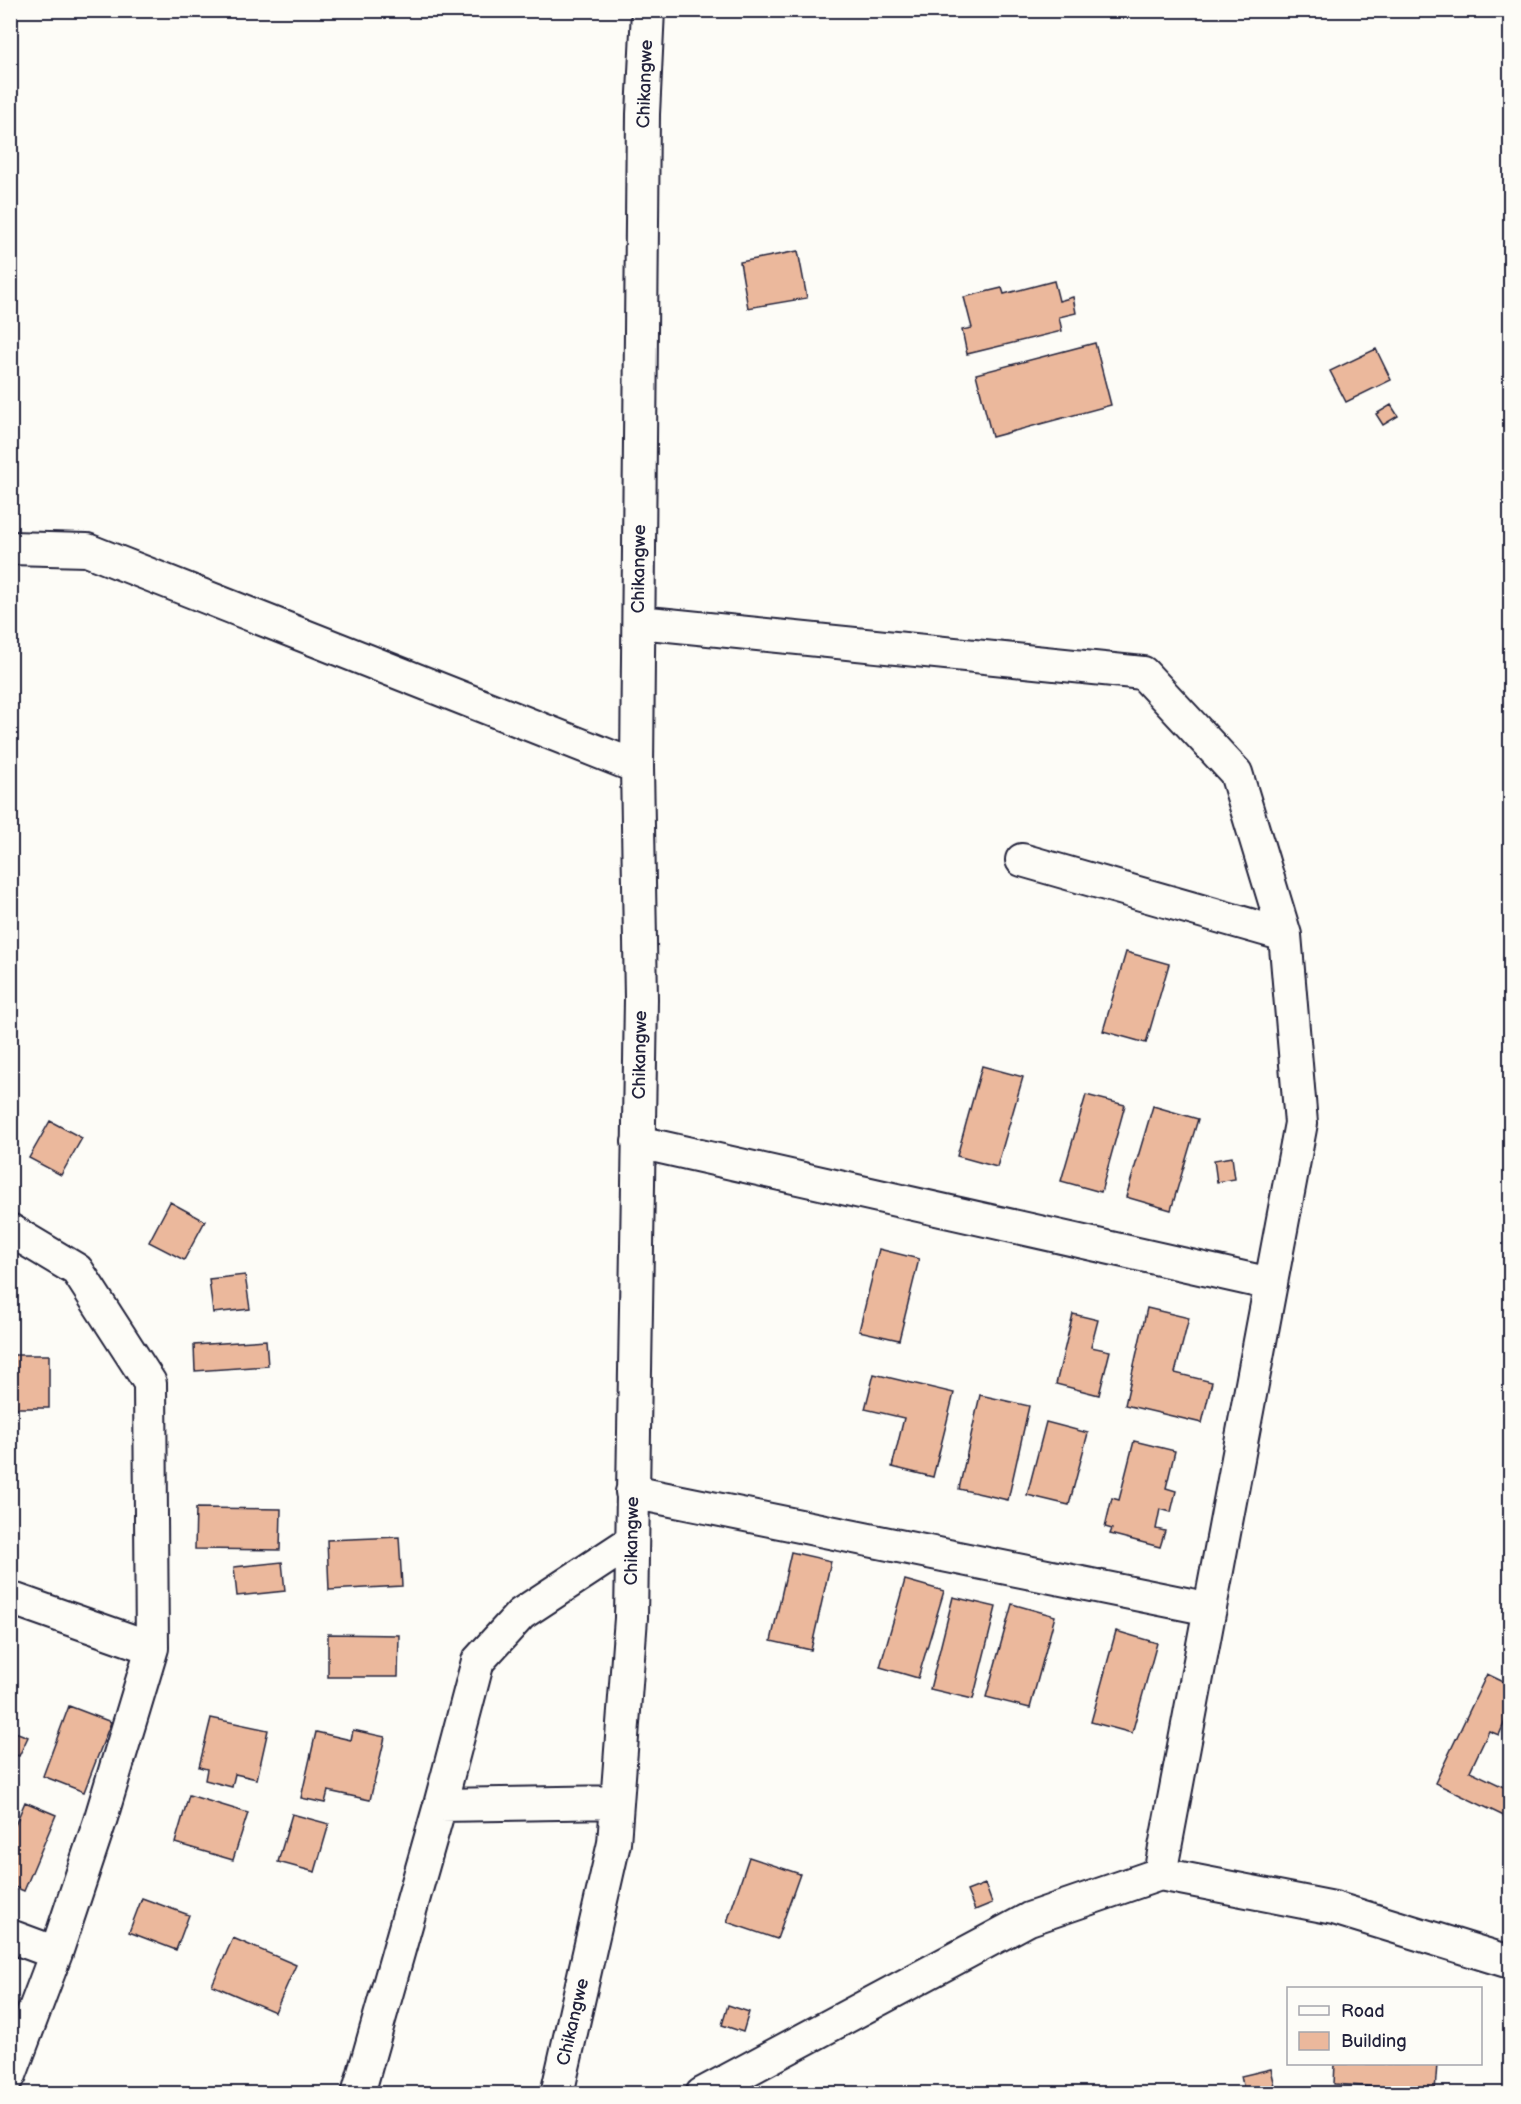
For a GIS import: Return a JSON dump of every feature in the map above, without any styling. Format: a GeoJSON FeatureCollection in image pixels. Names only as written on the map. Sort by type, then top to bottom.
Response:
{"type":"FeatureCollection","features":[{"type":"Feature","properties":{"kind":"street","name":"Chikangwe"},"geometry":{"type":"LineString","coordinates":[[557,2094],[614,1843],[631,1618],[641,999],[638,767],[643,114],[648,10]]}},
{"type":"Feature","properties":{"kind":"street"},"geometry":{"type":"LineString","coordinates":[[10,548],[87,550],[638,767]]}},
{"type":"Feature","properties":{"kind":"street"},"geometry":{"type":"LineString","coordinates":[[639,622],[1143,673],[1236,773],[1285,934],[1301,1123],[1160,1874]]}},
{"type":"Feature","properties":{"kind":"street"},"geometry":{"type":"LineString","coordinates":[[1022,860],[1285,934]]}},
{"type":"Feature","properties":{"kind":"street"},"geometry":{"type":"LineString","coordinates":[[638,1142],[1271,1284]]}},
{"type":"Feature","properties":{"kind":"street"},"geometry":{"type":"LineString","coordinates":[[10,1230],[77,1270],[150,1383],[152,1648],[100,1821],[56,1953],[10,2075]]}},
{"type":"Feature","properties":{"kind":"street"},"geometry":{"type":"LineString","coordinates":[[632,1492],[1210,1609]]}},
{"type":"Feature","properties":{"kind":"street"},"geometry":{"type":"LineString","coordinates":[[358,2094],[440,1805],[478,1661],[521,1614],[632,1541]]}},
{"type":"Feature","properties":{"kind":"street"},"geometry":{"type":"LineString","coordinates":[[10,1598],[152,1648]]}},
{"type":"Feature","properties":{"kind":"street"},"geometry":{"type":"LineString","coordinates":[[440,1805],[617,1802]]}},
{"type":"Feature","properties":{"kind":"street"},"geometry":{"type":"LineString","coordinates":[[702,2094],[1029,1919],[1160,1874],[1334,1908],[1510,1962]]}},
{"type":"Feature","properties":{"kind":"street"},"geometry":{"type":"LineString","coordinates":[[10,1935],[56,1953]]}},
{"type":"Feature","properties":{"kind":"building"},"geometry":{"type":"Polygon","coordinates":[[[798,251],[807,298],[748,308],[740,262],[798,251]]]}},
{"type":"Feature","properties":{"kind":"building"},"geometry":{"type":"Polygon","coordinates":[[[1054,281],[1059,301],[1073,297],[1076,313],[1059,317],[1062,331],[967,354],[962,330],[972,328],[964,297],[1002,288],[1004,294],[1054,281]]]}},
{"type":"Feature","properties":{"kind":"building"},"geometry":{"type":"Polygon","coordinates":[[[1095,343],[1111,405],[992,437],[976,374],[1095,343]]]}},
{"type":"Feature","properties":{"kind":"building"},"geometry":{"type":"Polygon","coordinates":[[[1376,349],[1391,380],[1346,402],[1330,371],[1376,349]]]}},
{"type":"Feature","properties":{"kind":"building"},"geometry":{"type":"Polygon","coordinates":[[[1391,405],[1398,416],[1383,425],[1376,414],[1391,405]]]}},
{"type":"Feature","properties":{"kind":"building"},"geometry":{"type":"Polygon","coordinates":[[[1126,952],[1169,964],[1146,1043],[1103,1031],[1126,952]]]}},
{"type":"Feature","properties":{"kind":"building"},"geometry":{"type":"Polygon","coordinates":[[[982,1066],[1023,1077],[997,1167],[957,1156],[982,1066]]]}},
{"type":"Feature","properties":{"kind":"building"},"geometry":{"type":"Polygon","coordinates":[[[1086,1095],[1125,1105],[1101,1192],[1061,1181],[1086,1095]]]}},
{"type":"Feature","properties":{"kind":"building"},"geometry":{"type":"Polygon","coordinates":[[[1153,1106],[1198,1119],[1171,1210],[1126,1197],[1153,1106]]]}},
{"type":"Feature","properties":{"kind":"building"},"geometry":{"type":"Polygon","coordinates":[[[50,1121],[82,1138],[61,1175],[29,1158],[50,1121]]]}},
{"type":"Feature","properties":{"kind":"building"},"geometry":{"type":"Polygon","coordinates":[[[1232,1157],[1235,1179],[1217,1182],[1214,1160],[1232,1157]]]}},
{"type":"Feature","properties":{"kind":"building"},"geometry":{"type":"Polygon","coordinates":[[[170,1202],[205,1221],[184,1260],[149,1242],[170,1202]]]}},
{"type":"Feature","properties":{"kind":"building"},"geometry":{"type":"Polygon","coordinates":[[[879,1249],[919,1259],[899,1340],[859,1331],[879,1249]]]}},
{"type":"Feature","properties":{"kind":"building"},"geometry":{"type":"Polygon","coordinates":[[[245,1275],[250,1309],[213,1313],[209,1279],[245,1275]]]}},
{"type":"Feature","properties":{"kind":"building"},"geometry":{"type":"Polygon","coordinates":[[[1147,1308],[1189,1318],[1175,1373],[1212,1382],[1202,1423],[1125,1405],[1147,1308]]]}},
{"type":"Feature","properties":{"kind":"building"},"geometry":{"type":"Polygon","coordinates":[[[1073,1314],[1098,1320],[1091,1347],[1110,1351],[1099,1395],[1056,1384],[1073,1314]]]}},
{"type":"Feature","properties":{"kind":"building"},"geometry":{"type":"Polygon","coordinates":[[[266,1340],[268,1366],[195,1371],[194,1345],[266,1340]]]}},
{"type":"Feature","properties":{"kind":"building"},"geometry":{"type":"Polygon","coordinates":[[[10,1355],[49,1355],[49,1408],[10,1408],[10,1355]]]}},
{"type":"Feature","properties":{"kind":"building"},"geometry":{"type":"Polygon","coordinates":[[[874,1374],[954,1393],[933,1477],[892,1467],[904,1418],[865,1409],[874,1374]]]}},
{"type":"Feature","properties":{"kind":"building"},"geometry":{"type":"Polygon","coordinates":[[[980,1395],[1029,1406],[1008,1500],[959,1489],[980,1395]]]}},
{"type":"Feature","properties":{"kind":"building"},"geometry":{"type":"Polygon","coordinates":[[[1046,1422],[1088,1433],[1069,1505],[1027,1495],[1046,1422]]]}},
{"type":"Feature","properties":{"kind":"building"},"geometry":{"type":"Polygon","coordinates":[[[1134,1441],[1175,1451],[1166,1488],[1176,1491],[1171,1512],[1160,1509],[1156,1529],[1165,1531],[1160,1547],[1110,1534],[1112,1529],[1105,1527],[1112,1498],[1119,1500],[1134,1441]]]}},
{"type":"Feature","properties":{"kind":"building"},"geometry":{"type":"Polygon","coordinates":[[[196,1508],[281,1509],[280,1550],[195,1549],[196,1508]]]}},
{"type":"Feature","properties":{"kind":"building"},"geometry":{"type":"Polygon","coordinates":[[[399,1537],[402,1586],[329,1590],[327,1540],[399,1537]]]}},
{"type":"Feature","properties":{"kind":"building"},"geometry":{"type":"Polygon","coordinates":[[[791,1552],[831,1561],[811,1650],[771,1641],[791,1552]]]}},
{"type":"Feature","properties":{"kind":"building"},"geometry":{"type":"Polygon","coordinates":[[[282,1562],[285,1591],[237,1596],[234,1567],[282,1562]]]}},
{"type":"Feature","properties":{"kind":"building"},"geometry":{"type":"Polygon","coordinates":[[[905,1580],[944,1591],[918,1678],[880,1667],[905,1580]]]}},
{"type":"Feature","properties":{"kind":"building"},"geometry":{"type":"Polygon","coordinates":[[[953,1597],[996,1607],[973,1699],[930,1689],[953,1597]]]}},
{"type":"Feature","properties":{"kind":"building"},"geometry":{"type":"Polygon","coordinates":[[[1012,1604],[1055,1616],[1030,1708],[986,1697],[1012,1604]]]}},
{"type":"Feature","properties":{"kind":"building"},"geometry":{"type":"Polygon","coordinates":[[[1116,1631],[1157,1643],[1132,1733],[1091,1722],[1116,1631]]]}},
{"type":"Feature","properties":{"kind":"building"},"geometry":{"type":"Polygon","coordinates":[[[328,1634],[399,1635],[398,1677],[328,1677],[328,1634]]]}},
{"type":"Feature","properties":{"kind":"building"},"geometry":{"type":"Polygon","coordinates":[[[1487,1674],[1510,1685],[1510,1710],[1499,1735],[1489,1731],[1470,1771],[1510,1790],[1510,1819],[1435,1783],[1487,1674]]]}},
{"type":"Feature","properties":{"kind":"building"},"geometry":{"type":"Polygon","coordinates":[[[69,1706],[111,1722],[84,1792],[43,1776],[69,1706]]]}},
{"type":"Feature","properties":{"kind":"building"},"geometry":{"type":"Polygon","coordinates":[[[211,1718],[268,1730],[257,1779],[235,1774],[232,1787],[205,1780],[207,1769],[199,1767],[211,1718]]]}},
{"type":"Feature","properties":{"kind":"building"},"geometry":{"type":"Polygon","coordinates":[[[10,1730],[28,1737],[19,1756],[10,1753],[10,1730]]]}},
{"type":"Feature","properties":{"kind":"building"},"geometry":{"type":"Polygon","coordinates":[[[353,1730],[385,1737],[370,1800],[328,1791],[325,1803],[301,1798],[316,1732],[351,1740],[353,1730]]]}},
{"type":"Feature","properties":{"kind":"building"},"geometry":{"type":"Polygon","coordinates":[[[189,1795],[248,1813],[233,1860],[175,1843],[189,1795]]]}},
{"type":"Feature","properties":{"kind":"building"},"geometry":{"type":"Polygon","coordinates":[[[25,1802],[56,1815],[24,1891],[10,1885],[10,1837],[25,1802]]]}},
{"type":"Feature","properties":{"kind":"building"},"geometry":{"type":"Polygon","coordinates":[[[292,1814],[329,1824],[315,1872],[278,1862],[292,1814]]]}},
{"type":"Feature","properties":{"kind":"building"},"geometry":{"type":"Polygon","coordinates":[[[749,1857],[800,1874],[777,1939],[727,1922],[749,1857]]]}},
{"type":"Feature","properties":{"kind":"building"},"geometry":{"type":"Polygon","coordinates":[[[985,1884],[992,1903],[975,1910],[967,1891],[985,1884]]]}},
{"type":"Feature","properties":{"kind":"building"},"geometry":{"type":"Polygon","coordinates":[[[142,1898],[189,1915],[176,1950],[129,1932],[142,1898]]]}},
{"type":"Feature","properties":{"kind":"building"},"geometry":{"type":"Polygon","coordinates":[[[233,1938],[296,1965],[275,2012],[212,1985],[233,1938]]]}},
{"type":"Feature","properties":{"kind":"building"},"geometry":{"type":"Polygon","coordinates":[[[728,2005],[749,2012],[743,2032],[722,2025],[728,2005]]]}},
{"type":"Feature","properties":{"kind":"building"},"geometry":{"type":"Polygon","coordinates":[[[1335,2065],[1437,2065],[1435,2091],[1334,2084],[1335,2065]]]}},
{"type":"Feature","properties":{"kind":"building"},"geometry":{"type":"Polygon","coordinates":[[[1271,2069],[1277,2094],[1229,2094],[1244,2090],[1241,2076],[1271,2069]]]}}]}
